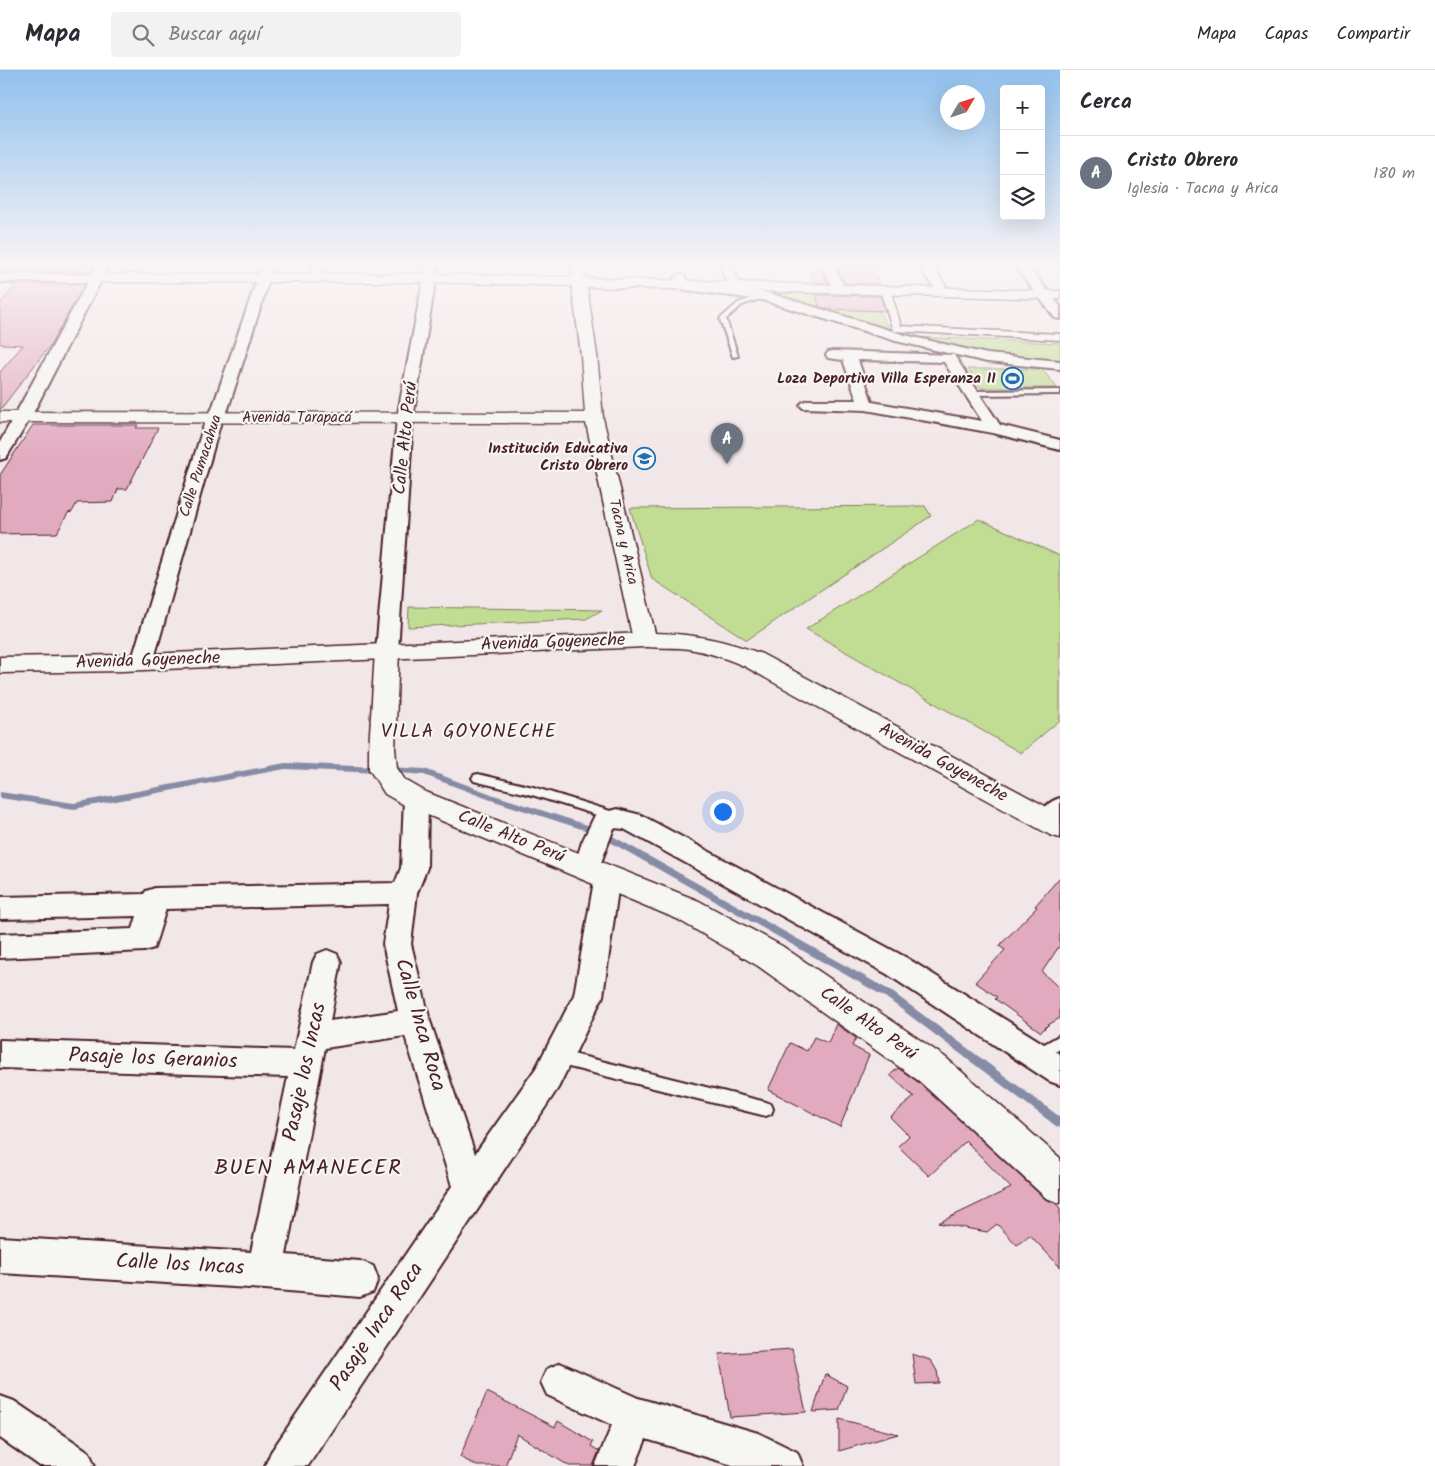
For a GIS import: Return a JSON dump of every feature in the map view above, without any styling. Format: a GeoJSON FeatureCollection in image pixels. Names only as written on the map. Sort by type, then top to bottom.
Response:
{"type":"FeatureCollection","features":[{"type":"Feature","properties":{"kind":"street"},"geometry":{"type":"LineString","coordinates":[[0,455],[25,413],[68,330]]}},
{"type":"Feature","properties":{"kind":"street","name":"Calle Pumacahua"},"geometry":{"type":"LineString","coordinates":[[142,662],[217,413],[246,330]]}},
{"type":"Feature","properties":{"kind":"street","name":"Calle Alto Perú"},"geometry":{"type":"LineString","coordinates":[[420,330],[406,414],[387,650],[382,749],[383,769],[406,793],[602,845],[688,910],[770,956],[932,1069],[1060,1184]]}},
{"type":"Feature","properties":{"kind":"street","name":"Tacna y Arica"},"geometry":{"type":"LineString","coordinates":[[586,330],[594,414],[645,640]]}},
{"type":"Feature","properties":{"kind":"street"},"geometry":{"type":"LineString","coordinates":[[875,330],[987,358]]}},
{"type":"Feature","properties":{"kind":"street"},"geometry":{"type":"LineString","coordinates":[[920,330],[1060,337]]}},
{"type":"Feature","properties":{"kind":"street"},"geometry":{"type":"LineString","coordinates":[[833,355],[987,358],[1060,365]]}},
{"type":"Feature","properties":{"kind":"street"},"geometry":{"type":"LineString","coordinates":[[849,355],[866,405]]}},
{"type":"Feature","properties":{"kind":"street"},"geometry":{"type":"LineString","coordinates":[[949,358],[994,428]]}},
{"type":"Feature","properties":{"kind":"street"},"geometry":{"type":"LineString","coordinates":[[808,405],[866,405],[994,428],[1060,445]]}},
{"type":"Feature","properties":{"kind":"street","name":"Avenida Tarapacá"},"geometry":{"type":"LineString","coordinates":[[0,409],[25,413],[594,414]]}},
{"type":"Feature","properties":{"kind":"street","name":"Avenida Tarapacá"},"geometry":{"type":"LineString","coordinates":[[0,417],[25,413]]}},
{"type":"Feature","properties":{"kind":"street","name":"Avenida Goyeneche"},"geometry":{"type":"LineString","coordinates":[[0,665],[142,662],[645,640],[680,641],[719,647],[753,660],[1056,818]]}},
{"type":"Feature","properties":{"kind":"street","name":"Calle Inca Roca"},"geometry":{"type":"LineString","coordinates":[[406,793],[414,868],[404,893],[397,944],[415,1021],[470,1189]]}},
{"type":"Feature","properties":{"kind":"street"},"geometry":{"type":"LineString","coordinates":[[602,845],[632,822],[897,966],[1053,1056]]}},
{"type":"Feature","properties":{"kind":"street","name":"Pasaje Inca Roca"},"geometry":{"type":"LineString","coordinates":[[285,1466],[470,1189],[547,1078],[588,996],[602,845]]}},
{"type":"Feature","properties":{"kind":"street"},"geometry":{"type":"LineString","coordinates":[[0,946],[144,940],[155,899],[404,893]]}},
{"type":"Feature","properties":{"kind":"street"},"geometry":{"type":"LineString","coordinates":[[0,908],[153,905]]}},
{"type":"Feature","properties":{"kind":"street","name":"Pasaje los Incas"},"geometry":{"type":"LineString","coordinates":[[265,1271],[327,962]]}},
{"type":"Feature","properties":{"kind":"street","name":"Pasaje los Geranios"},"geometry":{"type":"LineString","coordinates":[[0,1054],[309,1050],[415,1021]]}},
{"type":"Feature","properties":{"kind":"street","name":"Calle los Incas"},"geometry":{"type":"LineString","coordinates":[[0,1254],[360,1279]]}},
{"type":"Feature","properties":{"kind":"street"},"geometry":{"type":"LineString","coordinates":[[560,1382],[635,1416],[758,1453],[783,1466]]}},
{"type":"Feature","properties":{"kind":"street"},"geometry":{"type":"LineString","coordinates":[[0,1414],[75,1466]]}},
{"type":"Feature","properties":{"kind":"street"},"geometry":{"type":"LineString","coordinates":[[615,1466],[635,1416]]}},
{"type":"Feature","properties":{"kind":"lane"},"geometry":{"type":"LineString","coordinates":[[727,330],[735,356]]}},
{"type":"Feature","properties":{"kind":"lane"},"geometry":{"type":"LineString","coordinates":[[971,393],[1060,392]]}},
{"type":"Feature","properties":{"kind":"lane"},"geometry":{"type":"LineString","coordinates":[[478,778],[533,791],[602,845]]}},
{"type":"Feature","properties":{"kind":"lane"},"geometry":{"type":"LineString","coordinates":[[557,1057],[766,1109]]}},
{"type":"Feature","properties":{"kind":"green space"},"geometry":{"type":"Polygon","coordinates":[[[912,337],[1060,343],[1060,362],[975,352],[912,337]]]}},
{"type":"Feature","properties":{"kind":"green space","name":"Loza Deportiva Villa Esperanza II"},"geometry":{"type":"Polygon","coordinates":[[[968,369],[1042,369],[1057,388],[981,388],[968,369]]]}},
{"type":"Feature","properties":{"kind":"green space"},"geometry":{"type":"Polygon","coordinates":[[[925,506],[931,516],[747,640],[652,579],[630,508],[925,506]]]}},
{"type":"Feature","properties":{"kind":"green space"},"geometry":{"type":"Polygon","coordinates":[[[979,519],[1060,556],[1060,720],[1021,753],[806,629],[979,519]]]}},
{"type":"Feature","properties":{"kind":"green space"},"geometry":{"type":"Polygon","coordinates":[[[409,607],[602,610],[586,619],[408,627],[409,607]]]}},
{"type":"Feature","properties":{"kind":"building"},"geometry":{"type":"Polygon","coordinates":[[[0,330],[59,330],[51,344],[0,410],[0,372],[23,345],[0,344],[0,330]]]}},
{"type":"Feature","properties":{"kind":"building"},"geometry":{"type":"Polygon","coordinates":[[[33,425],[138,425],[136,428],[158,428],[127,489],[118,489],[113,502],[77,503],[72,512],[68,513],[57,533],[0,534],[0,475],[33,425]]]}},
{"type":"Feature","properties":{"kind":"building"},"geometry":{"type":"Polygon","coordinates":[[[1060,877],[1060,945],[1042,972],[1060,989],[1060,1018],[1041,1032],[975,982],[1005,950],[999,946],[1037,907],[1035,906],[1060,877]]]}},
{"type":"Feature","properties":{"kind":"building"},"geometry":{"type":"Polygon","coordinates":[[[836,1024],[856,1038],[852,1046],[869,1055],[840,1127],[768,1090],[790,1043],[807,1051],[814,1037],[828,1043],[836,1024]]]}},
{"type":"Feature","properties":{"kind":"building"},"geometry":{"type":"Polygon","coordinates":[[[898,1068],[918,1082],[1045,1199],[1055,1203],[1060,1208],[1060,1267],[1030,1235],[1017,1245],[997,1224],[987,1232],[938,1223],[1011,1188],[966,1141],[929,1176],[898,1146],[909,1136],[890,1117],[914,1097],[890,1075],[898,1068]]]}},
{"type":"Feature","properties":{"kind":"building"},"geometry":{"type":"Polygon","coordinates":[[[792,1349],[806,1412],[730,1417],[719,1354],[792,1349]]]}},
{"type":"Feature","properties":{"kind":"building"},"geometry":{"type":"Polygon","coordinates":[[[912,1354],[930,1360],[937,1371],[939,1383],[916,1384],[912,1354]]]}},
{"type":"Feature","properties":{"kind":"building"},"geometry":{"type":"Polygon","coordinates":[[[825,1374],[847,1386],[839,1410],[813,1412],[825,1374]]]}},
{"type":"Feature","properties":{"kind":"building"},"geometry":{"type":"Polygon","coordinates":[[[487,1392],[555,1427],[558,1421],[593,1442],[591,1446],[599,1451],[593,1466],[569,1466],[517,1434],[505,1466],[477,1466],[460,1457],[487,1392]]]}},
{"type":"Feature","properties":{"kind":"building"},"geometry":{"type":"Polygon","coordinates":[[[839,1419],[898,1434],[839,1451],[839,1419]]]}},
{"type":"Feature","properties":{"kind":"waterway"},"geometry":{"type":"LineString","coordinates":[[0,795],[74,806],[285,766],[379,770]]}},
{"type":"Feature","properties":{"kind":"waterway"},"geometry":{"type":"LineString","coordinates":[[390,770],[425,772],[491,797],[597,831],[888,994],[1060,1123]]}},
{"type":"Feature","properties":{"kind":"place","name":"Loza Deportiva Villa Esperanza II"},"geometry":{"type":"Point","coordinates":[1012,379]}},
{"type":"Feature","properties":{"kind":"place","name":"Institución Educativa Cristo Obrero"},"geometry":{"type":"Point","coordinates":[644,458]}},
{"type":"Feature","properties":{"kind":"place","name":"Cristo Obrero"},"geometry":{"type":"Point","coordinates":[727,464]}},
{"type":"Feature","properties":{"kind":"district","name":"VILLA GOYONECHE"},"geometry":{"type":"Point","coordinates":[469,732]}},
{"type":"Feature","properties":{"kind":"district","name":"BUEN AMANECER"},"geometry":{"type":"Point","coordinates":[308,1168]}}]}
